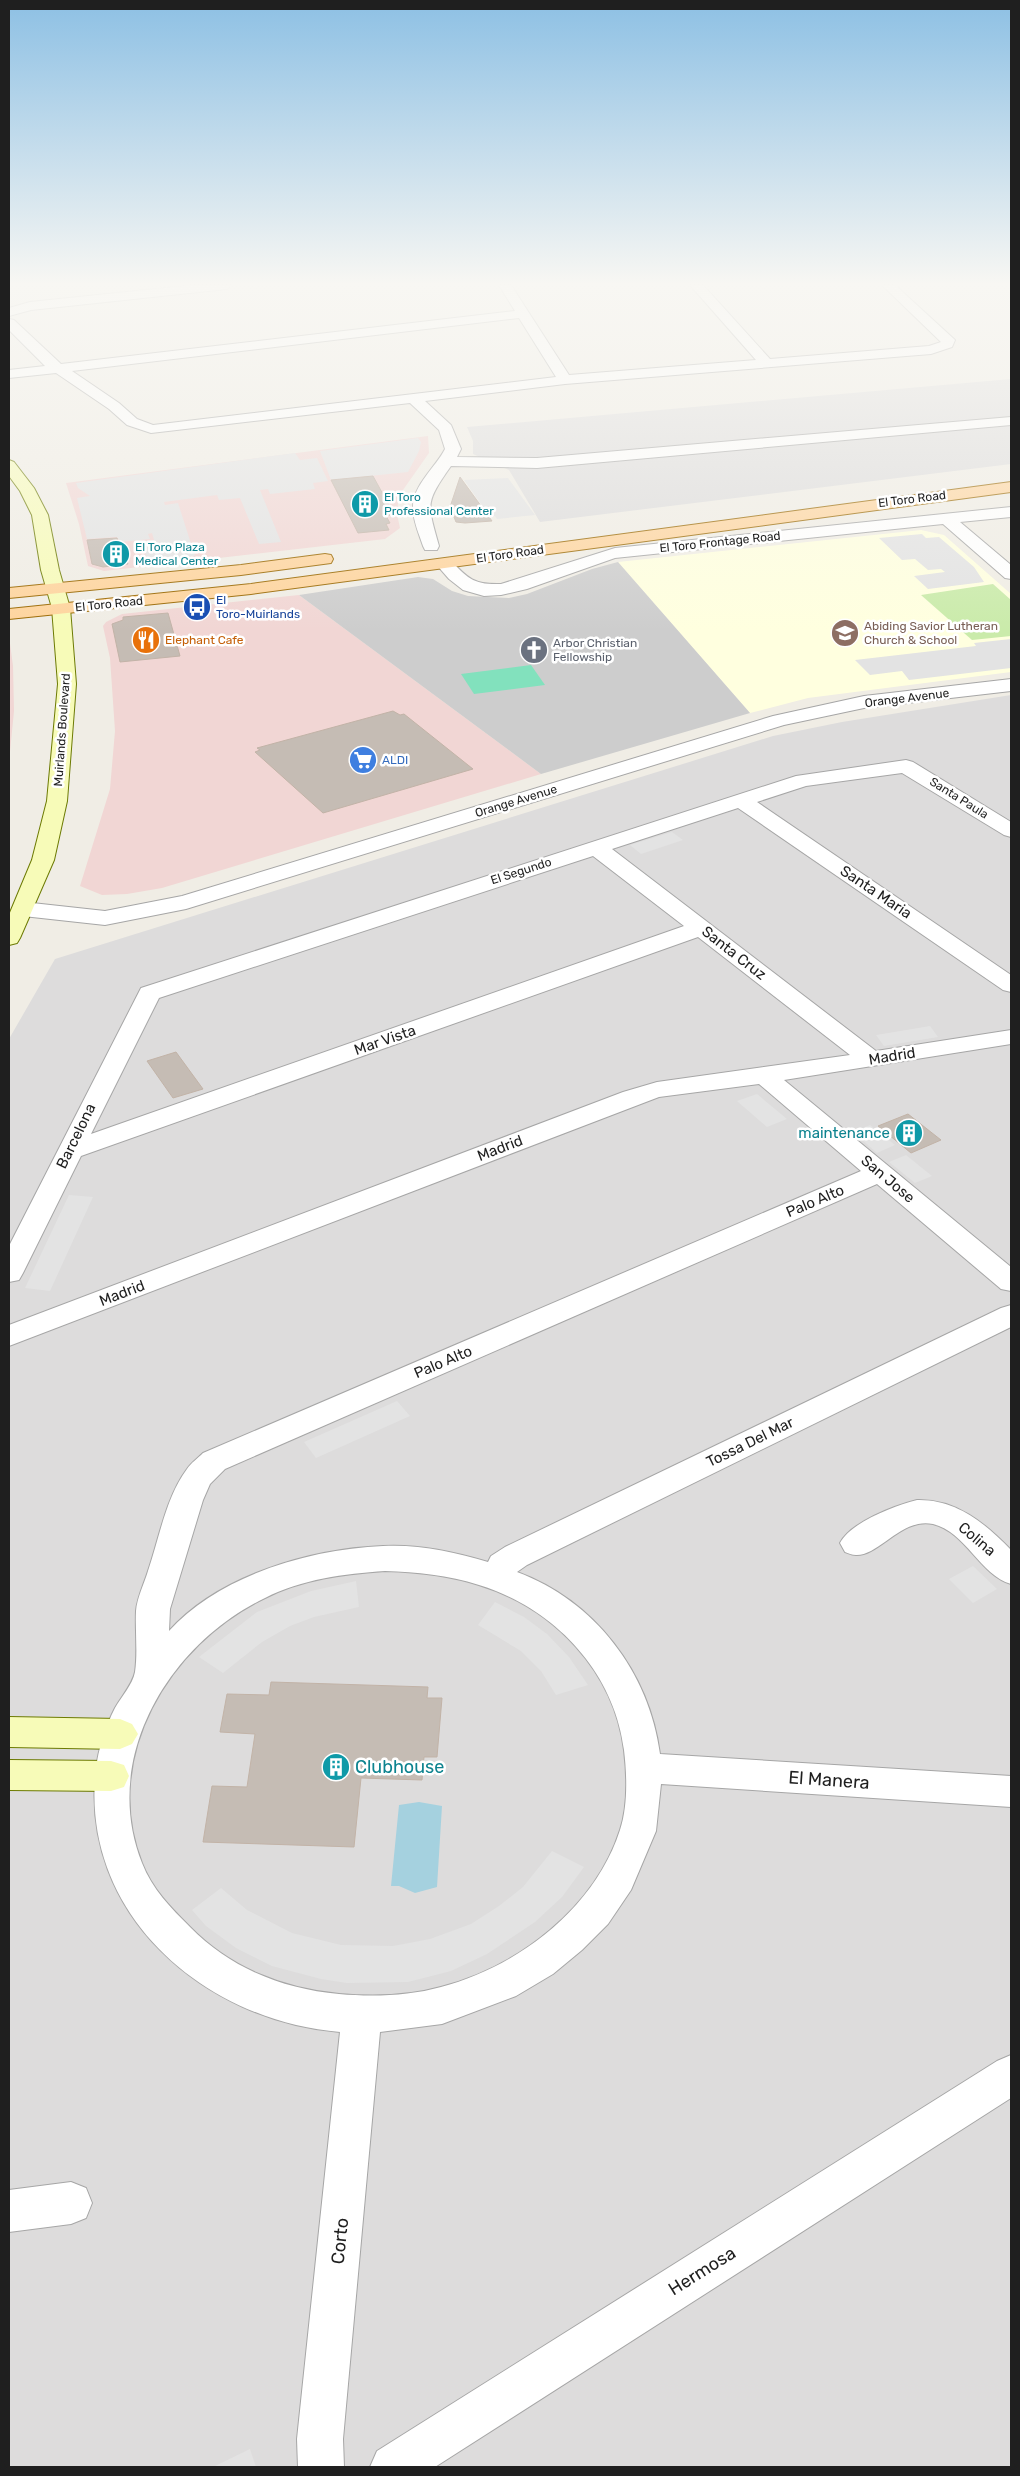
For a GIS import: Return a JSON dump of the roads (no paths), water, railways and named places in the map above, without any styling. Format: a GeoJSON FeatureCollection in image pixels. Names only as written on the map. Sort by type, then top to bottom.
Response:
{"type":"FeatureCollection","features":[{"type":"Feature","properties":{"kind":"main road","name":"Muirlands Boulevard"},"geometry":{"type":"LineString","coordinates":[[9,465],[28,491],[40,515],[50,570],[61,608],[67,684],[57,801],[43,860],[9,938]]}},
{"type":"Feature","properties":{"kind":"main road","name":"El Toro Road"},"geometry":{"type":"LineString","coordinates":[[807,498],[1011,472]]}},
{"type":"Feature","properties":{"kind":"main road","name":"El Toro Road"},"geometry":{"type":"LineString","coordinates":[[9,614],[251,589],[365,572],[444,563],[1011,486]]}},
{"type":"Feature","properties":{"kind":"main road"},"geometry":{"type":"LineString","coordinates":[[412,548],[451,543]]}},
{"type":"Feature","properties":{"kind":"main road"},"geometry":{"type":"LineString","coordinates":[[432,546],[444,563]]}},
{"type":"Feature","properties":{"kind":"main road","name":"El Toro Road"},"geometry":{"type":"LineString","coordinates":[[9,593],[242,570],[343,557]]}},
{"type":"Feature","properties":{"kind":"main road"},"geometry":{"type":"LineString","coordinates":[[9,1732],[120,1734]]}},
{"type":"Feature","properties":{"kind":"main road"},"geometry":{"type":"LineString","coordinates":[[9,1775],[111,1776]]}},
{"type":"Feature","properties":{"kind":"street"},"geometry":{"type":"LineString","coordinates":[[106,401],[132,422],[151,429],[392,401]]}},
{"type":"Feature","properties":{"kind":"street"},"geometry":{"type":"LineString","coordinates":[[416,401],[448,432],[454,449],[448,462],[429,487],[421,505],[432,546]]}},
{"type":"Feature","properties":{"kind":"street"},"geometry":{"type":"LineString","coordinates":[[448,462],[537,463],[1011,421]]}},
{"type":"Feature","properties":{"kind":"street","name":"El Toro Frontage Road"},"geometry":{"type":"LineString","coordinates":[[444,563],[459,579],[470,587],[499,590],[516,587],[597,556],[615,552],[1011,512]]}},
{"type":"Feature","properties":{"kind":"street"},"geometry":{"type":"LineString","coordinates":[[947,519],[1011,574]]}},
{"type":"Feature","properties":{"kind":"street","name":"Orange Avenue"},"geometry":{"type":"LineString","coordinates":[[23,909],[105,918],[186,902],[780,720],[864,702],[1011,685]]}},
{"type":"Feature","properties":{"kind":"street","name":"El Segundo"},"geometry":{"type":"LineString","coordinates":[[144,999],[149,993],[160,988],[803,780],[906,766]]}},
{"type":"Feature","properties":{"kind":"street","name":"Santa Paula"},"geometry":{"type":"LineString","coordinates":[[906,766],[1011,831]]}},
{"type":"Feature","properties":{"kind":"street","name":"Santa Maria"},"geometry":{"type":"LineString","coordinates":[[740,800],[1011,984]]}},
{"type":"Feature","properties":{"kind":"street","name":"Santa Cruz"},"geometry":{"type":"LineString","coordinates":[[595,848],[872,1060]]}},
{"type":"Feature","properties":{"kind":"street","name":"Mar Vista"},"geometry":{"type":"LineString","coordinates":[[69,1151],[701,928]]}},
{"type":"Feature","properties":{"kind":"street","name":"Barcelona"},"geometry":{"type":"LineString","coordinates":[[9,1273],[144,999]]}},
{"type":"Feature","properties":{"kind":"street","name":"Madrid"},"geometry":{"type":"LineString","coordinates":[[9,1336],[632,1097],[657,1090],[872,1060],[1011,1037]]}},
{"type":"Feature","properties":{"kind":"street","name":"San Jose"},"geometry":{"type":"LineString","coordinates":[[764,1076],[1011,1282]]}},
{"type":"Feature","properties":{"kind":"street","name":"Palo Alto"},"geometry":{"type":"LineString","coordinates":[[152,1673],[153,1609],[187,1500],[198,1476],[214,1462],[880,1173]]}},
{"type":"Feature","properties":{"kind":"street","name":"Tossa Del Mar"},"geometry":{"type":"LineString","coordinates":[[497,1577],[503,1565],[516,1556],[1011,1315]]}},
{"type":"Feature","properties":{"kind":"street","name":"Colina"},"geometry":{"type":"LineString","coordinates":[[856,1543],[899,1518],[918,1512],[934,1512],[956,1521],[976,1536],[1011,1571]]}},
{"type":"Feature","properties":{"kind":"street"},"geometry":{"type":"LineString","coordinates":[[424,1559],[461,1566],[497,1577],[532,1593],[562,1613],[590,1638],[612,1666],[630,1698],[641,1732],[646,1768],[639,1828],[613,1887],[569,1939],[510,1980],[438,2007],[362,2015],[307,2009],[256,1994],[210,1970],[171,1939],[142,1902],[122,1861],[111,1819],[111,1776],[120,1734],[133,1703],[152,1673],[175,1644],[204,1619],[236,1598],[271,1581],[308,1568],[346,1560],[424,1559]]}},
{"type":"Feature","properties":{"kind":"street","name":"El Manera"},"geometry":{"type":"LineString","coordinates":[[646,1768],[1011,1792]]}},
{"type":"Feature","properties":{"kind":"street","name":"Corto"},"geometry":{"type":"LineString","coordinates":[[321,2467],[321,2429],[362,2015]]}},
{"type":"Feature","properties":{"kind":"street","name":"Hermosa"},"geometry":{"type":"LineString","coordinates":[[393,2467],[1011,2076]]}},
{"type":"Feature","properties":{"kind":"street"},"geometry":{"type":"LineString","coordinates":[[9,2211],[71,2203]]}},
{"type":"Feature","properties":{"kind":"water"},"geometry":{"type":"Polygon","coordinates":[[[419,1802],[442,1806],[437,1887],[415,1893],[399,1886],[391,1886],[399,1805],[419,1802]]]}},
{"type":"Feature","properties":{"kind":"place","name":"El Toro Professional Center"},"geometry":{"type":"Point","coordinates":[365,504]}},
{"type":"Feature","properties":{"kind":"place","name":"El Toro Plaza Medical Center"},"geometry":{"type":"Point","coordinates":[116,554]}},
{"type":"Feature","properties":{"kind":"place","name":"El Toro-Muirlands"},"geometry":{"type":"Point","coordinates":[197,607]}},
{"type":"Feature","properties":{"kind":"place","name":"Abiding Savior Lutheran Church & School"},"geometry":{"type":"Point","coordinates":[845,633]}},
{"type":"Feature","properties":{"kind":"place","name":"Elephant Cafe"},"geometry":{"type":"Point","coordinates":[146,640]}},
{"type":"Feature","properties":{"kind":"place","name":"Arbor Christian Fellowship"},"geometry":{"type":"Point","coordinates":[534,650]}},
{"type":"Feature","properties":{"kind":"place","name":"ALDI"},"geometry":{"type":"Point","coordinates":[363,760]}},
{"type":"Feature","properties":{"kind":"place","name":"maintenance"},"geometry":{"type":"Point","coordinates":[909,1133]}},
{"type":"Feature","properties":{"kind":"place","name":"Clubhouse"},"geometry":{"type":"Point","coordinates":[336,1767]}}]}
